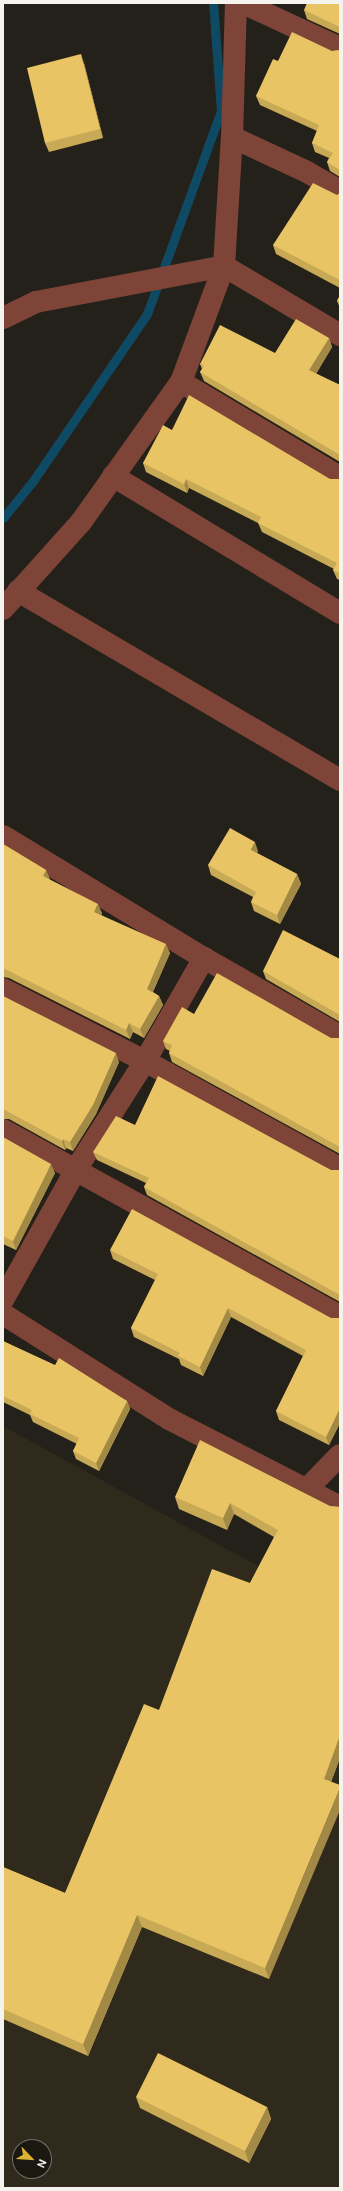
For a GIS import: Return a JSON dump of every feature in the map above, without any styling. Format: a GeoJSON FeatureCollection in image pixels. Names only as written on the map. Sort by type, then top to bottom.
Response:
{"type":"FeatureCollection","features":[{"type":"Feature","properties":{"kind":"street"},"geometry":{"type":"LineString","coordinates":[[3,609],[81,522],[180,382],[224,266],[232,137],[236,3]]}},
{"type":"Feature","properties":{"kind":"street"},"geometry":{"type":"LineString","coordinates":[[243,3],[340,48]]}},
{"type":"Feature","properties":{"kind":"street"},"geometry":{"type":"LineString","coordinates":[[232,137],[307,172],[340,191]]}},
{"type":"Feature","properties":{"kind":"street"},"geometry":{"type":"LineString","coordinates":[[3,318],[36,302],[224,266],[340,336]]}},
{"type":"Feature","properties":{"kind":"street"},"geometry":{"type":"LineString","coordinates":[[180,382],[340,477]]}},
{"type":"Feature","properties":{"kind":"street"},"geometry":{"type":"LineString","coordinates":[[113,476],[340,613]]}},
{"type":"Feature","properties":{"kind":"street"},"geometry":{"type":"LineString","coordinates":[[18,591],[340,780]]}},
{"type":"Feature","properties":{"kind":"street"},"geometry":{"type":"LineString","coordinates":[[3,836],[204,958],[340,1036]]}},
{"type":"Feature","properties":{"kind":"street"},"geometry":{"type":"LineString","coordinates":[[3,1300],[75,1170],[144,1062],[204,958]]}},
{"type":"Feature","properties":{"kind":"street"},"geometry":{"type":"LineString","coordinates":[[3,989],[144,1062],[340,1168]]}},
{"type":"Feature","properties":{"kind":"street"},"geometry":{"type":"LineString","coordinates":[[3,1130],[340,1316]]}},
{"type":"Feature","properties":{"kind":"street"},"geometry":{"type":"LineString","coordinates":[[3,1314],[169,1419],[340,1507]]}},
{"type":"Feature","properties":{"kind":"street"},"geometry":{"type":"LineString","coordinates":[[307,1489],[340,1455]]}},
{"type":"Feature","properties":{"kind":"shaded area"},"geometry":{"type":"Polygon","coordinates":[[[3,1426],[340,1611],[340,2188],[3,2188],[3,1426]]]}},
{"type":"Feature","properties":{"kind":"building"},"geometry":{"type":"Polygon","coordinates":[[[307,3],[340,3],[340,27],[304,10],[307,3]]]}},
{"type":"Feature","properties":{"kind":"building"},"geometry":{"type":"Polygon","coordinates":[[[292,32],[332,51],[340,50],[340,170],[327,162],[333,153],[312,143],[319,125],[256,96],[273,59],[278,61],[292,32]]]}},
{"type":"Feature","properties":{"kind":"building"},"geometry":{"type":"Polygon","coordinates":[[[81,54],[100,129],[45,143],[27,68],[81,54]]]}},
{"type":"Feature","properties":{"kind":"building"},"geometry":{"type":"Polygon","coordinates":[[[313,183],[337,195],[340,193],[340,280],[273,245],[313,183]]]}},
{"type":"Feature","properties":{"kind":"building"},"geometry":{"type":"Polygon","coordinates":[[[340,295],[340,302],[337,301],[340,295]]]}},
{"type":"Feature","properties":{"kind":"building"},"geometry":{"type":"Polygon","coordinates":[[[296,319],[329,338],[309,370],[340,385],[340,455],[200,372],[204,366],[200,364],[220,325],[275,353],[296,319]]]}},
{"type":"Feature","properties":{"kind":"building"},"geometry":{"type":"Polygon","coordinates":[[[189,395],[330,479],[340,479],[340,573],[333,570],[337,563],[258,523],[261,517],[186,479],[184,484],[143,463],[163,425],[172,430],[189,395]]]}},
{"type":"Feature","properties":{"kind":"building"},"geometry":{"type":"Polygon","coordinates":[[[230,828],[255,842],[251,850],[297,874],[277,915],[251,902],[256,892],[208,865],[230,828]]]}},
{"type":"Feature","properties":{"kind":"building"},"geometry":{"type":"Polygon","coordinates":[[[3,844],[46,870],[43,876],[98,904],[94,912],[166,944],[147,989],[159,996],[140,1029],[129,1023],[126,1030],[3,968],[3,844]]]}},
{"type":"Feature","properties":{"kind":"building"},"geometry":{"type":"Polygon","coordinates":[[[283,930],[340,959],[340,1015],[263,971],[283,930]]]}},
{"type":"Feature","properties":{"kind":"building"},"geometry":{"type":"Polygon","coordinates":[[[217,973],[331,1038],[340,1038],[340,1147],[169,1053],[172,1045],[163,1041],[182,1007],[194,1014],[217,973]]]}},
{"type":"Feature","properties":{"kind":"building"},"geometry":{"type":"Polygon","coordinates":[[[3,996],[116,1053],[93,1105],[70,1142],[63,1139],[62,1141],[3,1110],[3,996]]]}},
{"type":"Feature","properties":{"kind":"building"},"geometry":{"type":"Polygon","coordinates":[[[158,1076],[331,1170],[340,1170],[340,1295],[144,1187],[149,1178],[93,1152],[116,1116],[135,1125],[158,1076]]]}},
{"type":"Feature","properties":{"kind":"building"},"geometry":{"type":"Polygon","coordinates":[[[3,1137],[51,1164],[13,1241],[3,1236],[3,1137]]]}},
{"type":"Feature","properties":{"kind":"building"},"geometry":{"type":"Polygon","coordinates":[[[132,1209],[331,1318],[340,1318],[340,1408],[326,1437],[276,1411],[306,1350],[228,1308],[200,1367],[178,1356],[180,1353],[131,1328],[158,1274],[110,1250],[132,1209]]]}},
{"type":"Feature","properties":{"kind":"building"},"geometry":{"type":"Polygon","coordinates":[[[3,1341],[55,1365],[59,1358],[127,1401],[96,1463],[73,1451],[79,1438],[30,1414],[32,1410],[3,1396],[3,1341]]]}},
{"type":"Feature","properties":{"kind":"building"},"geometry":{"type":"Polygon","coordinates":[[[200,1440],[330,1506],[340,1507],[340,1735],[324,1779],[340,1785],[340,1788],[265,1968],[137,1915],[83,2044],[3,2009],[3,1867],[65,1893],[144,1704],[159,1710],[212,1569],[250,1583],[278,1530],[230,1503],[223,1518],[175,1497],[200,1440]]]}},
{"type":"Feature","properties":{"kind":"building"},"geometry":{"type":"Polygon","coordinates":[[[158,2053],[267,2107],[245,2151],[136,2097],[158,2053]]]}},
{"type":"Feature","properties":{"kind":"waterway"},"geometry":{"type":"LineString","coordinates":[[3,518],[33,481],[147,314],[221,111],[213,3]]}}]}
